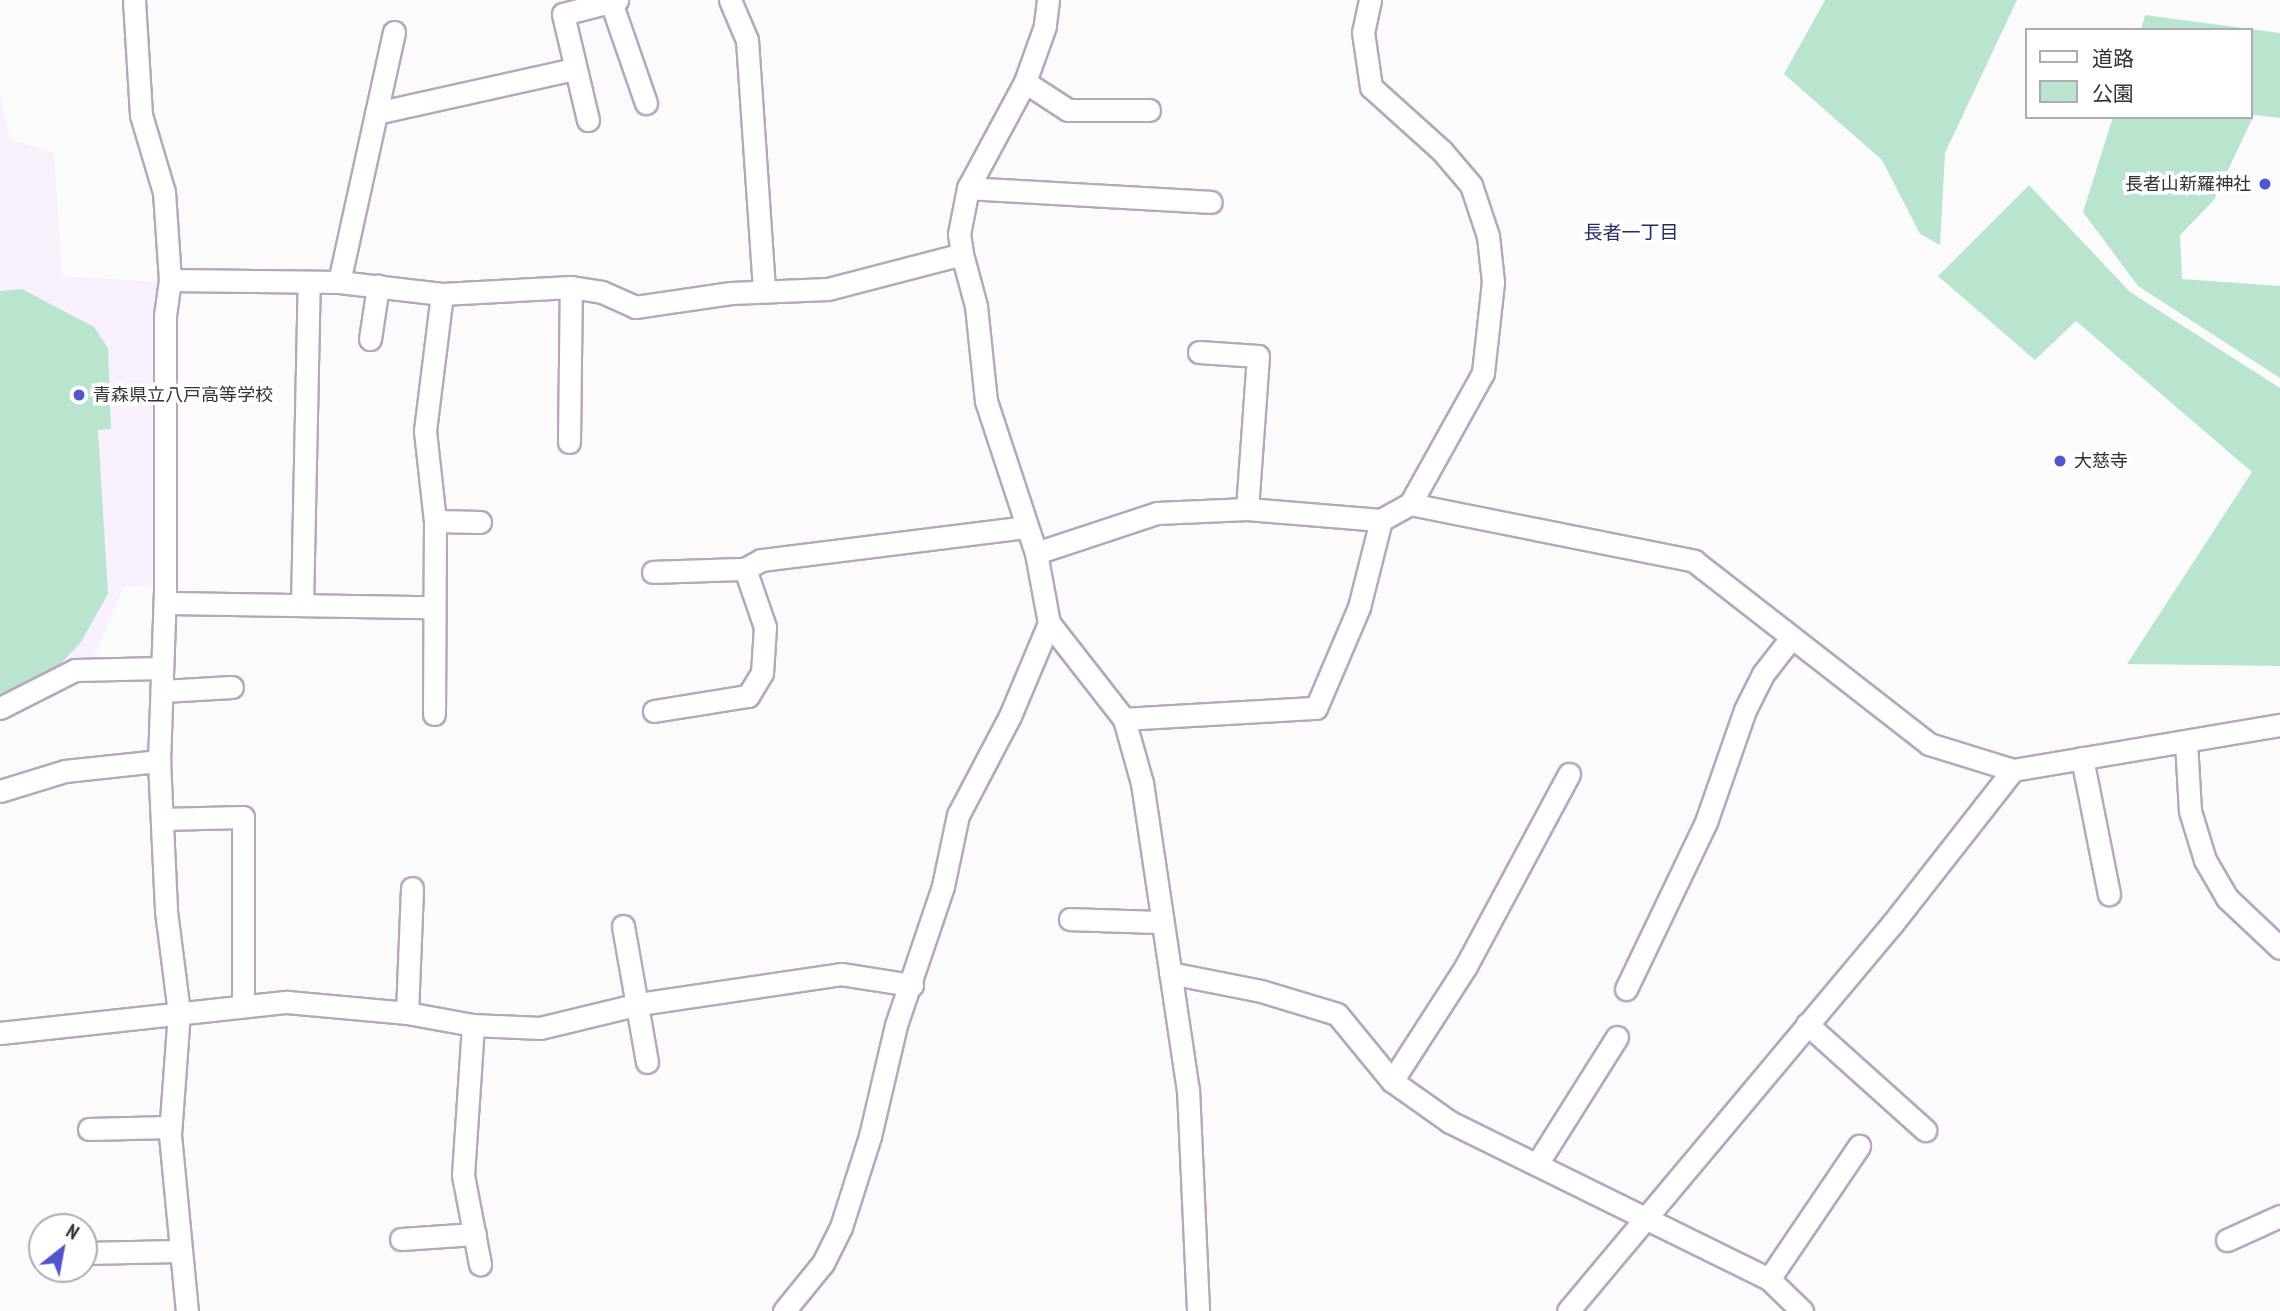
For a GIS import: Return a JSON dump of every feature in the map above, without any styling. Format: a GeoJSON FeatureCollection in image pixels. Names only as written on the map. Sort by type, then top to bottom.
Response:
{"type":"FeatureCollection","features":[{"type":"Feature","properties":{"kind":"street"},"geometry":{"type":"LineString","coordinates":[[134,0],[141,115],[164,192],[170,280],[164,316],[165,603],[159,761],[166,911],[179,1012],[170,1127],[179,1251],[187,1311]]}},
{"type":"Feature","properties":{"kind":"street"},"geometry":{"type":"LineString","coordinates":[[730,0],[747,40],[764,291]]}},
{"type":"Feature","properties":{"kind":"street"},"geometry":{"type":"LineString","coordinates":[[1048,0],[1045,26],[1025,82],[968,188],[959,234],[961,254],[976,306],[986,401],[1025,527],[1036,553],[1049,623],[1124,719],[1142,783],[1188,1089],[1198,1311]]}},
{"type":"Feature","properties":{"kind":"street"},"geometry":{"type":"LineString","coordinates":[[1036,553],[1157,513],[1247,509],[1381,520],[1410,504],[1483,373],[1493,282],[1488,236],[1471,185],[1371,87],[1363,32],[1370,0]]}},
{"type":"Feature","properties":{"kind":"street"},"geometry":{"type":"LineString","coordinates":[[587,120],[563,14],[614,1],[646,103]]}},
{"type":"Feature","properties":{"kind":"street"},"geometry":{"type":"LineString","coordinates":[[339,282],[394,32]]}},
{"type":"Feature","properties":{"kind":"street"},"geometry":{"type":"LineString","coordinates":[[376,113],[575,69]]}},
{"type":"Feature","properties":{"kind":"street"},"geometry":{"type":"LineString","coordinates":[[1025,82],[1068,110],[1150,110]]}},
{"type":"Feature","properties":{"kind":"street"},"geometry":{"type":"LineString","coordinates":[[968,188],[1211,202]]}},
{"type":"Feature","properties":{"kind":"street"},"geometry":{"type":"LineString","coordinates":[[170,280],[339,282],[442,294],[571,287],[602,292],[635,307],[764,291],[828,289],[961,254]]}},
{"type":"Feature","properties":{"kind":"street"},"geometry":{"type":"LineString","coordinates":[[302,605],[309,282]]}},
{"type":"Feature","properties":{"kind":"street"},"geometry":{"type":"LineString","coordinates":[[370,339],[378,286]]}},
{"type":"Feature","properties":{"kind":"street"},"geometry":{"type":"LineString","coordinates":[[569,442],[571,287]]}},
{"type":"Feature","properties":{"kind":"street"},"geometry":{"type":"LineString","coordinates":[[434,714],[435,521],[425,431],[442,294]]}},
{"type":"Feature","properties":{"kind":"street"},"geometry":{"type":"LineString","coordinates":[[1199,352],[1258,356],[1247,509]]}},
{"type":"Feature","properties":{"kind":"street"},"geometry":{"type":"LineString","coordinates":[[1410,504],[1693,561],[1929,744],[2013,771],[2280,725]]}},
{"type":"Feature","properties":{"kind":"street"},"geometry":{"type":"LineString","coordinates":[[1124,719],[1316,708],[1359,607],[1381,520]]}},
{"type":"Feature","properties":{"kind":"street"},"geometry":{"type":"LineString","coordinates":[[435,521],[480,522]]}},
{"type":"Feature","properties":{"kind":"street"},"geometry":{"type":"LineString","coordinates":[[653,572],[745,569],[761,560],[1025,527]]}},
{"type":"Feature","properties":{"kind":"street"},"geometry":{"type":"LineString","coordinates":[[654,711],[748,696],[762,673],[765,627],[745,569]]}},
{"type":"Feature","properties":{"kind":"street"},"geometry":{"type":"LineString","coordinates":[[165,603],[435,607]]}},
{"type":"Feature","properties":{"kind":"street"},"geometry":{"type":"LineString","coordinates":[[784,1311],[823,1263],[841,1227],[870,1136],[896,1026],[912,985],[943,886],[958,814],[1010,716],[1049,623]]}},
{"type":"Feature","properties":{"kind":"street"},"geometry":{"type":"LineString","coordinates":[[1626,989],[1706,822],[1745,710],[1763,674],[1791,638]]}},
{"type":"Feature","properties":{"kind":"street"},"geometry":{"type":"LineString","coordinates":[[0,709],[75,670],[162,668]]}},
{"type":"Feature","properties":{"kind":"street"},"geometry":{"type":"LineString","coordinates":[[163,691],[232,687]]}},
{"type":"Feature","properties":{"kind":"street"},"geometry":{"type":"LineString","coordinates":[[2186,742],[2190,811],[2205,860],[2227,898],[2261,934],[2278,942]]}},
{"type":"Feature","properties":{"kind":"street"},"geometry":{"type":"LineString","coordinates":[[2082,758],[2109,894]]}},
{"type":"Feature","properties":{"kind":"street"},"geometry":{"type":"LineString","coordinates":[[0,791],[65,771],[159,761]]}},
{"type":"Feature","properties":{"kind":"street"},"geometry":{"type":"LineString","coordinates":[[1568,1311],[2013,771]]}},
{"type":"Feature","properties":{"kind":"street"},"geometry":{"type":"LineString","coordinates":[[1392,1081],[1466,967],[1569,774]]}},
{"type":"Feature","properties":{"kind":"street"},"geometry":{"type":"LineString","coordinates":[[162,819],[243,817],[243,1006]]}},
{"type":"Feature","properties":{"kind":"street"},"geometry":{"type":"LineString","coordinates":[[407,1013],[412,888]]}},
{"type":"Feature","properties":{"kind":"street"},"geometry":{"type":"LineString","coordinates":[[1070,919],[1162,922]]}},
{"type":"Feature","properties":{"kind":"street"},"geometry":{"type":"LineString","coordinates":[[623,926],[648,1062]]}},
{"type":"Feature","properties":{"kind":"street"},"geometry":{"type":"LineString","coordinates":[[1170,973],[1261,990],[1337,1014],[1392,1081],[1450,1122],[1769,1279],[1802,1311]]}},
{"type":"Feature","properties":{"kind":"street"},"geometry":{"type":"LineString","coordinates":[[0,1033],[287,1002],[407,1013],[473,1025],[540,1028],[639,1004],[841,974],[912,985]]}},
{"type":"Feature","properties":{"kind":"street"},"geometry":{"type":"LineString","coordinates":[[1807,1024],[1924,1130]]}},
{"type":"Feature","properties":{"kind":"street"},"geometry":{"type":"LineString","coordinates":[[473,1025],[463,1175],[480,1264]]}},
{"type":"Feature","properties":{"kind":"street"},"geometry":{"type":"LineString","coordinates":[[1537,1164],[1617,1037]]}},
{"type":"Feature","properties":{"kind":"street"},"geometry":{"type":"LineString","coordinates":[[89,1129],[170,1127]]}},
{"type":"Feature","properties":{"kind":"street"},"geometry":{"type":"LineString","coordinates":[[1769,1279],[1859,1146]]}},
{"type":"Feature","properties":{"kind":"street"},"geometry":{"type":"LineString","coordinates":[[2227,1240],[2280,1216]]}},
{"type":"Feature","properties":{"kind":"street"},"geometry":{"type":"LineString","coordinates":[[401,1239],[475,1234]]}},
{"type":"Feature","properties":{"kind":"street"},"geometry":{"type":"LineString","coordinates":[[98,1253],[179,1251]]}},
{"type":"Feature","properties":{"kind":"shaded area","name":"青森県立八戸高等学校"},"geometry":{"type":"Polygon","coordinates":[[[0,95],[10,139],[54,153],[62,276],[159,282],[156,586],[123,587],[91,664],[0,702],[0,95]]]}},
{"type":"Feature","properties":{"kind":"green space"},"geometry":{"type":"Polygon","coordinates":[[[1825,0],[2017,0],[1945,153],[1940,245],[1920,234],[1882,160],[1784,74],[1825,0]]]}},
{"type":"Feature","properties":{"kind":"green space"},"geometry":{"type":"Polygon","coordinates":[[[2145,15],[2242,28],[2142,28],[2145,15]]]}},
{"type":"Feature","properties":{"kind":"green space"},"geometry":{"type":"Polygon","coordinates":[[[2252,29],[2280,33],[2280,118],[2254,115],[2214,200],[2180,235],[2182,279],[2280,286],[2280,378],[2138,286],[2083,212],[2112,119],[2252,119],[2252,29]]]}},
{"type":"Feature","properties":{"kind":"green space"},"geometry":{"type":"Polygon","coordinates":[[[2029,185],[2130,292],[2280,388],[2280,666],[2127,664],[2252,472],[2076,321],[2035,360],[1938,276],[2029,185]]]}},
{"type":"Feature","properties":{"kind":"green space"},"geometry":{"type":"Polygon","coordinates":[[[22,289],[94,327],[108,348],[111,429],[98,430],[108,594],[81,642],[52,673],[0,701],[0,291],[22,289]]]}},
{"type":"Feature","properties":{"kind":"place","name":"長者山新羅神社"},"geometry":{"type":"Point","coordinates":[2265,184]}},
{"type":"Feature","properties":{"kind":"place","name":"青森県立八戸高等学校"},"geometry":{"type":"Point","coordinates":[79,395]}},
{"type":"Feature","properties":{"kind":"place","name":"大慈寺"},"geometry":{"type":"Point","coordinates":[2060,461]}},
{"type":"Feature","properties":{"kind":"district","name":"長者一丁目"},"geometry":{"type":"Point","coordinates":[1631,233]}}]}
